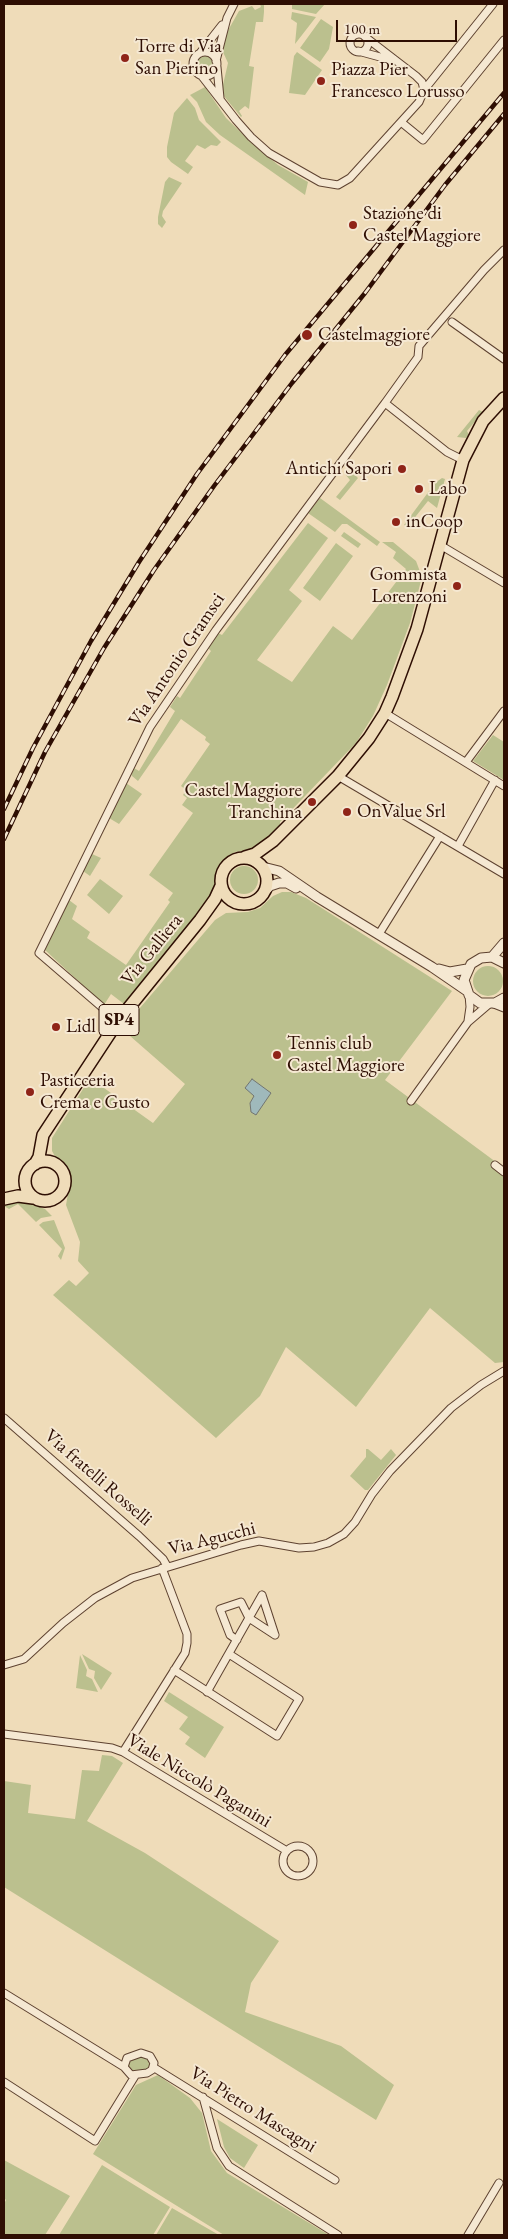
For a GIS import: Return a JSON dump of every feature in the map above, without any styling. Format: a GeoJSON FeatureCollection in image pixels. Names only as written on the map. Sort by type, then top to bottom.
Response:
{"type":"FeatureCollection","features":[{"type":"Feature","properties":{"kind":"main road"},"geometry":{"type":"LineString","coordinates":[[245,857],[273,841],[338,776],[363,746],[384,713],[414,638],[463,460],[483,421],[504,398]]}},
{"type":"Feature","properties":{"kind":"main road"},"geometry":{"type":"LineString","coordinates":[[265,891],[267,882],[262,866],[273,841]]}},
{"type":"Feature","properties":{"kind":"main road"},"geometry":{"type":"LineString","coordinates":[[245,857],[262,866]]}},
{"type":"Feature","properties":{"kind":"main road","name":"SP4"},"geometry":{"type":"LineString","coordinates":[[221,886],[221,876],[225,868],[236,859],[245,857]]}},
{"type":"Feature","properties":{"kind":"main road"},"geometry":{"type":"LineString","coordinates":[[221,886],[225,894],[234,902]]}},
{"type":"Feature","properties":{"kind":"main road","name":"Via Galliera"},"geometry":{"type":"LineString","coordinates":[[36,1164],[43,1135],[118,1021],[200,920],[215,899],[221,886]]}},
{"type":"Feature","properties":{"kind":"main road","name":"SP4"},"geometry":{"type":"LineString","coordinates":[[234,902],[246,904],[252,902],[257,900],[265,891]]}},
{"type":"Feature","properties":{"kind":"main road","name":"Via Galliera"},"geometry":{"type":"LineString","coordinates":[[200,920],[218,907],[234,902]]}},
{"type":"Feature","properties":{"kind":"main road"},"geometry":{"type":"LineString","coordinates":[[49,1128],[46,1143],[53,1163]]}},
{"type":"Feature","properties":{"kind":"main road"},"geometry":{"type":"LineString","coordinates":[[4,1193],[20,1184],[28,1171],[36,1164],[44,1161],[53,1163],[60,1168],[64,1176],[64,1185],[61,1193],[50,1200],[41,1201],[18,1196],[4,1199]]}},
{"type":"Feature","properties":{"kind":"main road"},"geometry":{"type":"LineString","coordinates":[[25,1178],[27,1191],[33,1198]]}},
{"type":"Feature","properties":{"kind":"street"},"geometry":{"type":"LineString","coordinates":[[234,4],[227,18],[194,59],[194,67],[251,137],[269,153],[290,167],[329,185],[338,185],[350,178],[401,122],[419,102],[424,90],[493,4]]}},
{"type":"Feature","properties":{"kind":"street"},"geometry":{"type":"LineString","coordinates":[[201,75],[212,73],[227,18]]}},
{"type":"Feature","properties":{"kind":"street"},"geometry":{"type":"LineString","coordinates":[[397,62],[358,51],[351,46],[352,38],[359,34],[364,36],[397,62],[422,82],[424,90]]}},
{"type":"Feature","properties":{"kind":"street"},"geometry":{"type":"LineString","coordinates":[[358,51],[363,50],[367,46],[364,36]]}},
{"type":"Feature","properties":{"kind":"street"},"geometry":{"type":"LineString","coordinates":[[401,122],[423,140],[504,40]]}},
{"type":"Feature","properties":{"kind":"street"},"geometry":{"type":"LineString","coordinates":[[199,54],[210,53],[216,64],[222,103]]}},
{"type":"Feature","properties":{"kind":"street"},"geometry":{"type":"LineString","coordinates":[[463,460],[447,452],[385,403],[418,357],[419,346],[484,270],[504,250]]}},
{"type":"Feature","properties":{"kind":"street"},"geometry":{"type":"LineString","coordinates":[[452,322],[504,359]]}},
{"type":"Feature","properties":{"kind":"street","name":"Via Antonio Gramsci"},"geometry":{"type":"LineString","coordinates":[[118,1021],[39,953],[150,728],[216,630],[385,403]]}},
{"type":"Feature","properties":{"kind":"street"},"geometry":{"type":"LineString","coordinates":[[440,545],[504,583]]}},
{"type":"Feature","properties":{"kind":"street"},"geometry":{"type":"LineString","coordinates":[[466,762],[504,711]]}},
{"type":"Feature","properties":{"kind":"street"},"geometry":{"type":"LineString","coordinates":[[384,713],[504,786]]}},
{"type":"Feature","properties":{"kind":"street"},"geometry":{"type":"LineString","coordinates":[[338,776],[504,874]]}},
{"type":"Feature","properties":{"kind":"street"},"geometry":{"type":"LineString","coordinates":[[458,846],[495,780]]}},
{"type":"Feature","properties":{"kind":"street"},"geometry":{"type":"LineString","coordinates":[[379,934],[440,836]]}},
{"type":"Feature","properties":{"kind":"street"},"geometry":{"type":"LineString","coordinates":[[262,866],[279,872],[317,898]]}},
{"type":"Feature","properties":{"kind":"street"},"geometry":{"type":"LineString","coordinates":[[265,891],[275,884],[287,883],[317,898],[432,967],[476,1001],[504,1008]]}},
{"type":"Feature","properties":{"kind":"street"},"geometry":{"type":"LineString","coordinates":[[468,1022],[470,1007],[464,980],[467,969],[475,961],[492,957],[504,943]]}},
{"type":"Feature","properties":{"kind":"street"},"geometry":{"type":"LineString","coordinates":[[492,957],[504,963]]}},
{"type":"Feature","properties":{"kind":"street"},"geometry":{"type":"LineString","coordinates":[[432,967],[450,972],[467,969]]}},
{"type":"Feature","properties":{"kind":"street"},"geometry":{"type":"LineString","coordinates":[[411,1101],[468,1022],[492,1004],[504,998]]}},
{"type":"Feature","properties":{"kind":"street"},"geometry":{"type":"LineString","coordinates":[[495,1165],[504,1172]]}},
{"type":"Feature","properties":{"kind":"street","name":"Via Agucchi"},"geometry":{"type":"LineString","coordinates":[[4,1665],[24,1659],[95,1598],[132,1578],[241,1545],[259,1542],[299,1548],[314,1547],[328,1543],[344,1534],[390,1471],[451,1408],[481,1385],[504,1371]]}},
{"type":"Feature","properties":{"kind":"street","name":"Via fratelli Rosselli"},"geometry":{"type":"LineString","coordinates":[[4,1418],[139,1536],[163,1559],[165,1567]]}},
{"type":"Feature","properties":{"kind":"street"},"geometry":{"type":"LineString","coordinates":[[124,1752],[185,1653],[187,1634],[165,1567]]}},
{"type":"Feature","properties":{"kind":"street"},"geometry":{"type":"LineString","coordinates":[[207,1692],[237,1640],[249,1618],[262,1595],[275,1635],[249,1618],[241,1602],[220,1609],[230,1635],[237,1640]]}},
{"type":"Feature","properties":{"kind":"street"},"geometry":{"type":"LineString","coordinates":[[174,1670],[277,1736],[299,1699],[229,1654]]}},
{"type":"Feature","properties":{"kind":"street","name":"Viale Niccolò Paganini"},"geometry":{"type":"LineString","coordinates":[[4,1734],[112,1748],[124,1752],[286,1852]]}},
{"type":"Feature","properties":{"kind":"street"},"geometry":{"type":"LineString","coordinates":[[295,1846],[308,1850],[313,1859],[311,1868],[301,1876],[288,1872],[283,1864],[286,1852],[295,1846]]}},
{"type":"Feature","properties":{"kind":"street"},"geometry":{"type":"LineString","coordinates":[[4,1993],[124,2067],[128,2073],[135,2076],[147,2073],[153,2067]]}},
{"type":"Feature","properties":{"kind":"street","name":"Via Pietro Mascagni"},"geometry":{"type":"LineString","coordinates":[[124,2067],[127,2058],[141,2053],[150,2056],[153,2067],[335,2180]]}},
{"type":"Feature","properties":{"kind":"street"},"geometry":{"type":"LineString","coordinates":[[4,2082],[94,2140],[135,2076]]}},
{"type":"Feature","properties":{"kind":"street"},"geometry":{"type":"LineString","coordinates":[[204,2097],[217,2148],[229,2166],[338,2235]]}},
{"type":"Feature","properties":{"kind":"street"},"geometry":{"type":"LineString","coordinates":[[468,2235],[499,2182]]}},
{"type":"Feature","properties":{"kind":"green space"},"geometry":{"type":"Polygon","coordinates":[[[260,4],[264,5],[263,22],[256,22],[249,66],[254,67],[249,109],[245,106],[239,111],[241,117],[223,95],[222,89],[228,63],[223,52],[224,45],[226,34],[239,11],[252,6],[255,10],[261,7],[260,4]]]}},
{"type":"Feature","properties":{"kind":"green space"},"geometry":{"type":"Polygon","coordinates":[[[292,4],[325,4],[316,14],[292,9],[292,4]]]}},
{"type":"Feature","properties":{"kind":"green space"},"geometry":{"type":"Polygon","coordinates":[[[292,12],[316,17],[295,44],[297,23],[291,19],[292,12]]]}},
{"type":"Feature","properties":{"kind":"green space"},"geometry":{"type":"Polygon","coordinates":[[[321,19],[333,27],[329,49],[320,62],[300,48],[321,19]]]}},
{"type":"Feature","properties":{"kind":"green space"},"geometry":{"type":"Polygon","coordinates":[[[297,52],[322,70],[305,95],[289,93],[294,56],[297,52]]]}},
{"type":"Feature","properties":{"kind":"green space"},"geometry":{"type":"Polygon","coordinates":[[[205,56],[211,58],[213,64],[211,70],[205,72],[199,70],[197,64],[199,58],[205,56]]]}},
{"type":"Feature","properties":{"kind":"green space"},"geometry":{"type":"Polygon","coordinates":[[[205,87],[226,118],[252,143],[278,165],[308,182],[305,195],[220,135],[206,122],[197,102],[190,95],[205,87]]]}},
{"type":"Feature","properties":{"kind":"green space"},"geometry":{"type":"Polygon","coordinates":[[[187,98],[195,108],[199,120],[221,142],[217,146],[211,145],[205,149],[197,145],[185,161],[193,167],[188,174],[167,157],[167,147],[174,113],[187,98]]]}},
{"type":"Feature","properties":{"kind":"green space"},"geometry":{"type":"Polygon","coordinates":[[[169,177],[182,183],[163,211],[162,216],[166,222],[162,228],[158,224],[158,217],[165,182],[169,177]]]}},
{"type":"Feature","properties":{"kind":"green space"},"geometry":{"type":"Polygon","coordinates":[[[479,410],[483,412],[467,431],[469,435],[466,438],[457,437],[479,410]]]}},
{"type":"Feature","properties":{"kind":"green space"},"geometry":{"type":"Polygon","coordinates":[[[352,472],[358,478],[340,500],[336,497],[350,480],[345,474],[352,472]]]}},
{"type":"Feature","properties":{"kind":"green space"},"geometry":{"type":"Polygon","coordinates":[[[442,478],[445,479],[437,508],[428,501],[408,526],[404,525],[435,483],[442,478]]]}},
{"type":"Feature","properties":{"kind":"green space"},"geometry":{"type":"Polygon","coordinates":[[[320,498],[380,542],[377,546],[347,524],[342,524],[335,532],[308,513],[320,498]]]}},
{"type":"Feature","properties":{"kind":"green space"},"geometry":{"type":"Polygon","coordinates":[[[308,523],[328,538],[289,590],[302,601],[257,660],[292,682],[333,626],[352,640],[406,569],[393,558],[396,552],[382,542],[393,542],[416,561],[422,577],[410,623],[387,685],[373,716],[356,743],[280,822],[280,827],[256,849],[235,852],[222,862],[218,871],[215,891],[124,1004],[111,994],[104,1005],[45,950],[69,900],[77,906],[72,919],[90,932],[87,938],[126,965],[170,902],[168,900],[173,893],[149,875],[193,813],[182,805],[187,798],[183,795],[186,790],[181,786],[210,744],[205,740],[206,737],[181,719],[138,781],[132,776],[131,772],[134,768],[139,771],[175,711],[170,707],[177,696],[180,698],[211,651],[208,648],[218,633],[222,635],[308,523]]]}},
{"type":"Feature","properties":{"kind":"green space"},"geometry":{"type":"Polygon","coordinates":[[[344,532],[361,544],[358,548],[341,536],[344,532]]]}},
{"type":"Feature","properties":{"kind":"green space"},"geometry":{"type":"Polygon","coordinates":[[[336,543],[353,556],[320,601],[303,588],[336,543]]]}},
{"type":"Feature","properties":{"kind":"green space"},"geometry":{"type":"Polygon","coordinates":[[[493,735],[504,742],[504,780],[473,761],[493,735]]]}},
{"type":"Feature","properties":{"kind":"green space"},"geometry":{"type":"Polygon","coordinates":[[[126,783],[142,794],[119,824],[109,818],[126,783]]]}},
{"type":"Feature","properties":{"kind":"green space"},"geometry":{"type":"Polygon","coordinates":[[[92,854],[101,858],[90,876],[83,871],[92,854]]]}},
{"type":"Feature","properties":{"kind":"green space"},"geometry":{"type":"Polygon","coordinates":[[[244,866],[254,870],[258,880],[254,890],[244,894],[234,890],[230,880],[234,870],[244,866]]]}},
{"type":"Feature","properties":{"kind":"green space"},"geometry":{"type":"Polygon","coordinates":[[[100,879],[123,896],[109,914],[87,895],[100,879]]]}},
{"type":"Feature","properties":{"kind":"green space"},"geometry":{"type":"Polygon","coordinates":[[[282,892],[291,892],[306,898],[452,991],[385,1080],[504,1168],[504,1362],[495,1363],[430,1308],[356,1407],[286,1347],[260,1396],[216,1438],[53,1295],[69,1280],[76,1286],[89,1273],[78,1261],[80,1242],[66,1205],[71,1177],[67,1168],[56,1158],[52,1151],[52,1138],[90,1078],[153,1123],[185,1084],[122,1029],[215,920],[226,913],[248,912],[260,908],[273,896],[282,892]]]}},
{"type":"Feature","properties":{"kind":"green space"},"geometry":{"type":"Polygon","coordinates":[[[488,966],[499,970],[503,981],[499,992],[488,996],[477,992],[473,981],[477,970],[488,966]]]}},
{"type":"Feature","properties":{"kind":"green space"},"geometry":{"type":"Polygon","coordinates":[[[17,1201],[30,1203],[45,1209],[52,1216],[41,1218],[36,1222],[18,1204],[9,1209],[4,1206],[17,1201]]]}},
{"type":"Feature","properties":{"kind":"green space"},"geometry":{"type":"Polygon","coordinates":[[[54,1220],[65,1248],[61,1260],[58,1256],[62,1249],[39,1225],[43,1222],[54,1220]]]}},
{"type":"Feature","properties":{"kind":"green space"},"geometry":{"type":"Polygon","coordinates":[[[366,1449],[381,1460],[391,1449],[396,1455],[368,1490],[365,1490],[350,1476],[366,1457],[366,1449]]]}},
{"type":"Feature","properties":{"kind":"green space"},"geometry":{"type":"Polygon","coordinates":[[[82,1654],[112,1673],[101,1690],[94,1678],[95,1671],[89,1669],[82,1654]]]}},
{"type":"Feature","properties":{"kind":"green space"},"geometry":{"type":"Polygon","coordinates":[[[80,1655],[87,1670],[86,1676],[92,1679],[98,1692],[76,1688],[80,1655]]]}},
{"type":"Feature","properties":{"kind":"green space"},"geometry":{"type":"Polygon","coordinates":[[[169,1692],[224,1727],[205,1758],[185,1744],[190,1737],[179,1729],[188,1717],[164,1701],[169,1692]]]}},
{"type":"Feature","properties":{"kind":"green space"},"geometry":{"type":"Polygon","coordinates":[[[102,1755],[112,1756],[123,1763],[87,1821],[145,1853],[279,1941],[251,1983],[245,2012],[341,2046],[394,2085],[376,2120],[4,1887],[4,1781],[31,1785],[28,1813],[75,1819],[82,1770],[99,1771],[102,1755]]]}},
{"type":"Feature","properties":{"kind":"green space"},"geometry":{"type":"Polygon","coordinates":[[[141,2056],[150,2061],[149,2067],[145,2070],[133,2072],[129,2069],[128,2064],[131,2059],[141,2056]]]}},
{"type":"Feature","properties":{"kind":"green space"},"geometry":{"type":"Polygon","coordinates":[[[158,2075],[190,2098],[202,2113],[211,2151],[227,2173],[329,2235],[224,2235],[93,2154],[136,2085],[158,2075]]]}},
{"type":"Feature","properties":{"kind":"green space"},"geometry":{"type":"Polygon","coordinates":[[[217,2119],[258,2145],[244,2168],[230,2158],[224,2147],[217,2119]]]}},
{"type":"Feature","properties":{"kind":"green space"},"geometry":{"type":"Polygon","coordinates":[[[4,2160],[70,2196],[45,2235],[4,2235],[4,2204],[6,2200],[4,2198],[4,2160]]]}},
{"type":"Feature","properties":{"kind":"green space"},"geometry":{"type":"Polygon","coordinates":[[[102,2165],[170,2207],[153,2235],[59,2235],[102,2165]]]}},
{"type":"Feature","properties":{"kind":"green space"},"geometry":{"type":"Polygon","coordinates":[[[172,2208],[219,2235],[156,2235],[172,2208]]]}},
{"type":"Feature","properties":{"kind":"water"},"geometry":{"type":"Polygon","coordinates":[[[252,1079],[271,1093],[256,1115],[251,1112],[250,1103],[254,1096],[245,1088],[252,1079]]]}},
{"type":"Feature","properties":{"kind":"railway"},"geometry":{"type":"LineString","coordinates":[[4,809],[33,748],[91,641],[139,562],[197,474],[285,355],[504,93]]}},
{"type":"Feature","properties":{"kind":"railway"},"geometry":{"type":"LineString","coordinates":[[4,839],[45,752],[104,648],[154,570],[214,486],[292,383],[365,293],[445,185],[504,114]]}},
{"type":"Feature","properties":{"kind":"place","name":"Torre di Via San Pierino"},"geometry":{"type":"Point","coordinates":[125,58]}},
{"type":"Feature","properties":{"kind":"place","name":"Piazza Pier Francesco Lorusso"},"geometry":{"type":"Point","coordinates":[321,81]}},
{"type":"Feature","properties":{"kind":"place","name":"Stazione di Castel Maggiore"},"geometry":{"type":"Point","coordinates":[353,225]}},
{"type":"Feature","properties":{"kind":"place","name":"Castelmaggiore"},"geometry":{"type":"Point","coordinates":[307,335]}},
{"type":"Feature","properties":{"kind":"place","name":"Antichi Sapori"},"geometry":{"type":"Point","coordinates":[402,469]}},
{"type":"Feature","properties":{"kind":"place","name":"Labo"},"geometry":{"type":"Point","coordinates":[419,489]}},
{"type":"Feature","properties":{"kind":"place","name":"inCoop"},"geometry":{"type":"Point","coordinates":[396,522]}},
{"type":"Feature","properties":{"kind":"place","name":"Gommista Lorenzoni"},"geometry":{"type":"Point","coordinates":[457,586]}},
{"type":"Feature","properties":{"kind":"place","name":"Castel Maggiore Tranchina"},"geometry":{"type":"Point","coordinates":[312,802]}},
{"type":"Feature","properties":{"kind":"place","name":"OnValue Srl"},"geometry":{"type":"Point","coordinates":[347,812]}},
{"type":"Feature","properties":{"kind":"place","name":"Lidl"},"geometry":{"type":"Point","coordinates":[56,1027]}},
{"type":"Feature","properties":{"kind":"place","name":"Tennis club Castel Maggiore"},"geometry":{"type":"Point","coordinates":[277,1055]}},
{"type":"Feature","properties":{"kind":"place","name":"Pasticceria Crema e Gusto"},"geometry":{"type":"Point","coordinates":[30,1092]}}]}
